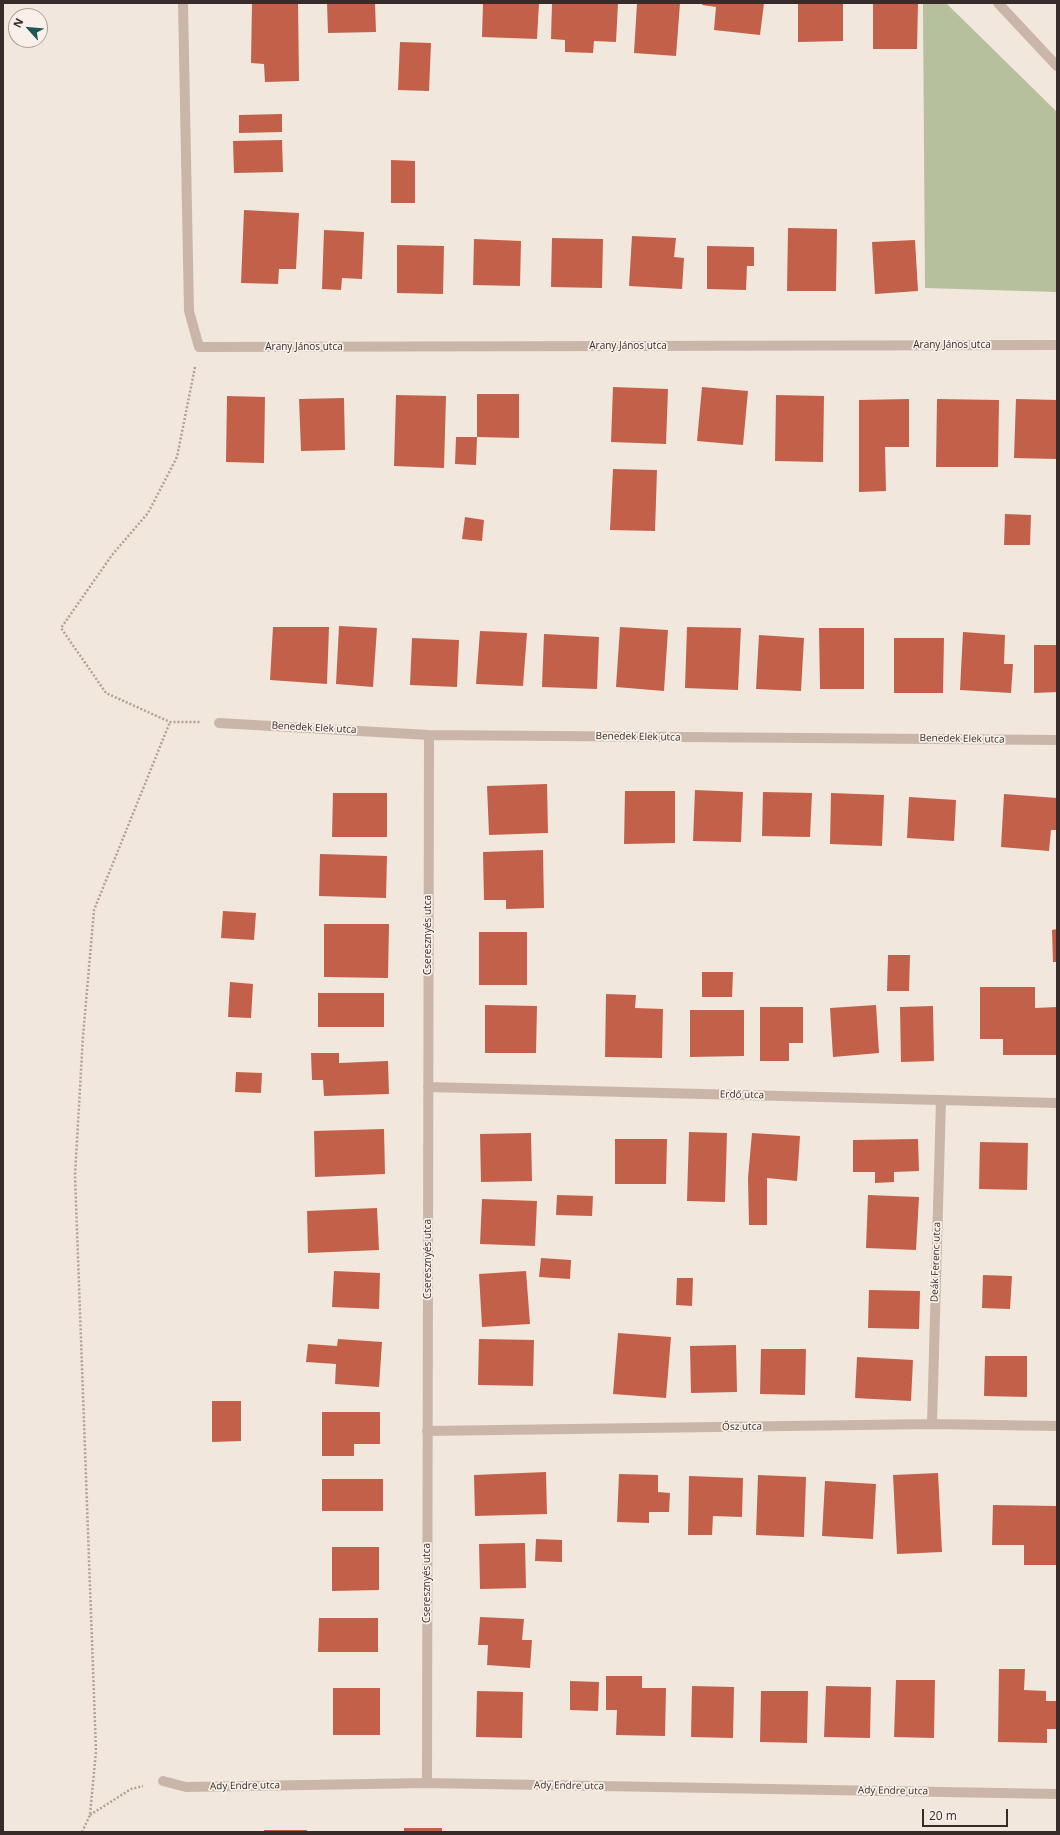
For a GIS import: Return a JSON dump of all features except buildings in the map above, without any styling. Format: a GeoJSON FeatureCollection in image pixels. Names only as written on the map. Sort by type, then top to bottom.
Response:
{"type":"FeatureCollection","features":[{"type":"Feature","properties":{"kind":"street"},"geometry":{"type":"LineString","coordinates":[[183,3],[189,311],[199,347]]}},
{"type":"Feature","properties":{"kind":"street"},"geometry":{"type":"LineString","coordinates":[[998,3],[1057,66]]}},
{"type":"Feature","properties":{"kind":"street","name":"Arany János utca"},"geometry":{"type":"LineString","coordinates":[[199,347],[1057,345]]}},
{"type":"Feature","properties":{"kind":"street","name":"Benedek Elek utca"},"geometry":{"type":"LineString","coordinates":[[219,723],[429,735],[1057,740]]}},
{"type":"Feature","properties":{"kind":"street","name":"Cseresznyés utca"},"geometry":{"type":"LineString","coordinates":[[427,1783],[429,735]]}},
{"type":"Feature","properties":{"kind":"street","name":"Erdő utca"},"geometry":{"type":"LineString","coordinates":[[428,1087],[1057,1103]]}},
{"type":"Feature","properties":{"kind":"street","name":"Deák Ferenc utca"},"geometry":{"type":"LineString","coordinates":[[932,1424],[941,1100]]}},
{"type":"Feature","properties":{"kind":"street","name":"Ősz utca"},"geometry":{"type":"LineString","coordinates":[[427,1431],[932,1424],[1057,1426]]}},
{"type":"Feature","properties":{"kind":"street","name":"Ady Endre utca"},"geometry":{"type":"LineString","coordinates":[[163,1781],[186,1787],[427,1783],[1057,1794]]}},
{"type":"Feature","properties":{"kind":"path"},"geometry":{"type":"LineString","coordinates":[[199,347],[177,457],[148,513],[112,555],[61,628],[106,693],[170,722],[219,723]]}},
{"type":"Feature","properties":{"kind":"path"},"geometry":{"type":"LineString","coordinates":[[82,1832],[90,1815],[96,1751],[75,1175],[83,1036],[94,910],[170,722]]}},
{"type":"Feature","properties":{"kind":"path"},"geometry":{"type":"LineString","coordinates":[[90,1815],[131,1789],[163,1781]]}},
{"type":"Feature","properties":{"kind":"green space"},"geometry":{"type":"Polygon","coordinates":[[[923,3],[946,3],[1057,112],[1057,292],[925,288],[923,3]]]}}]}
